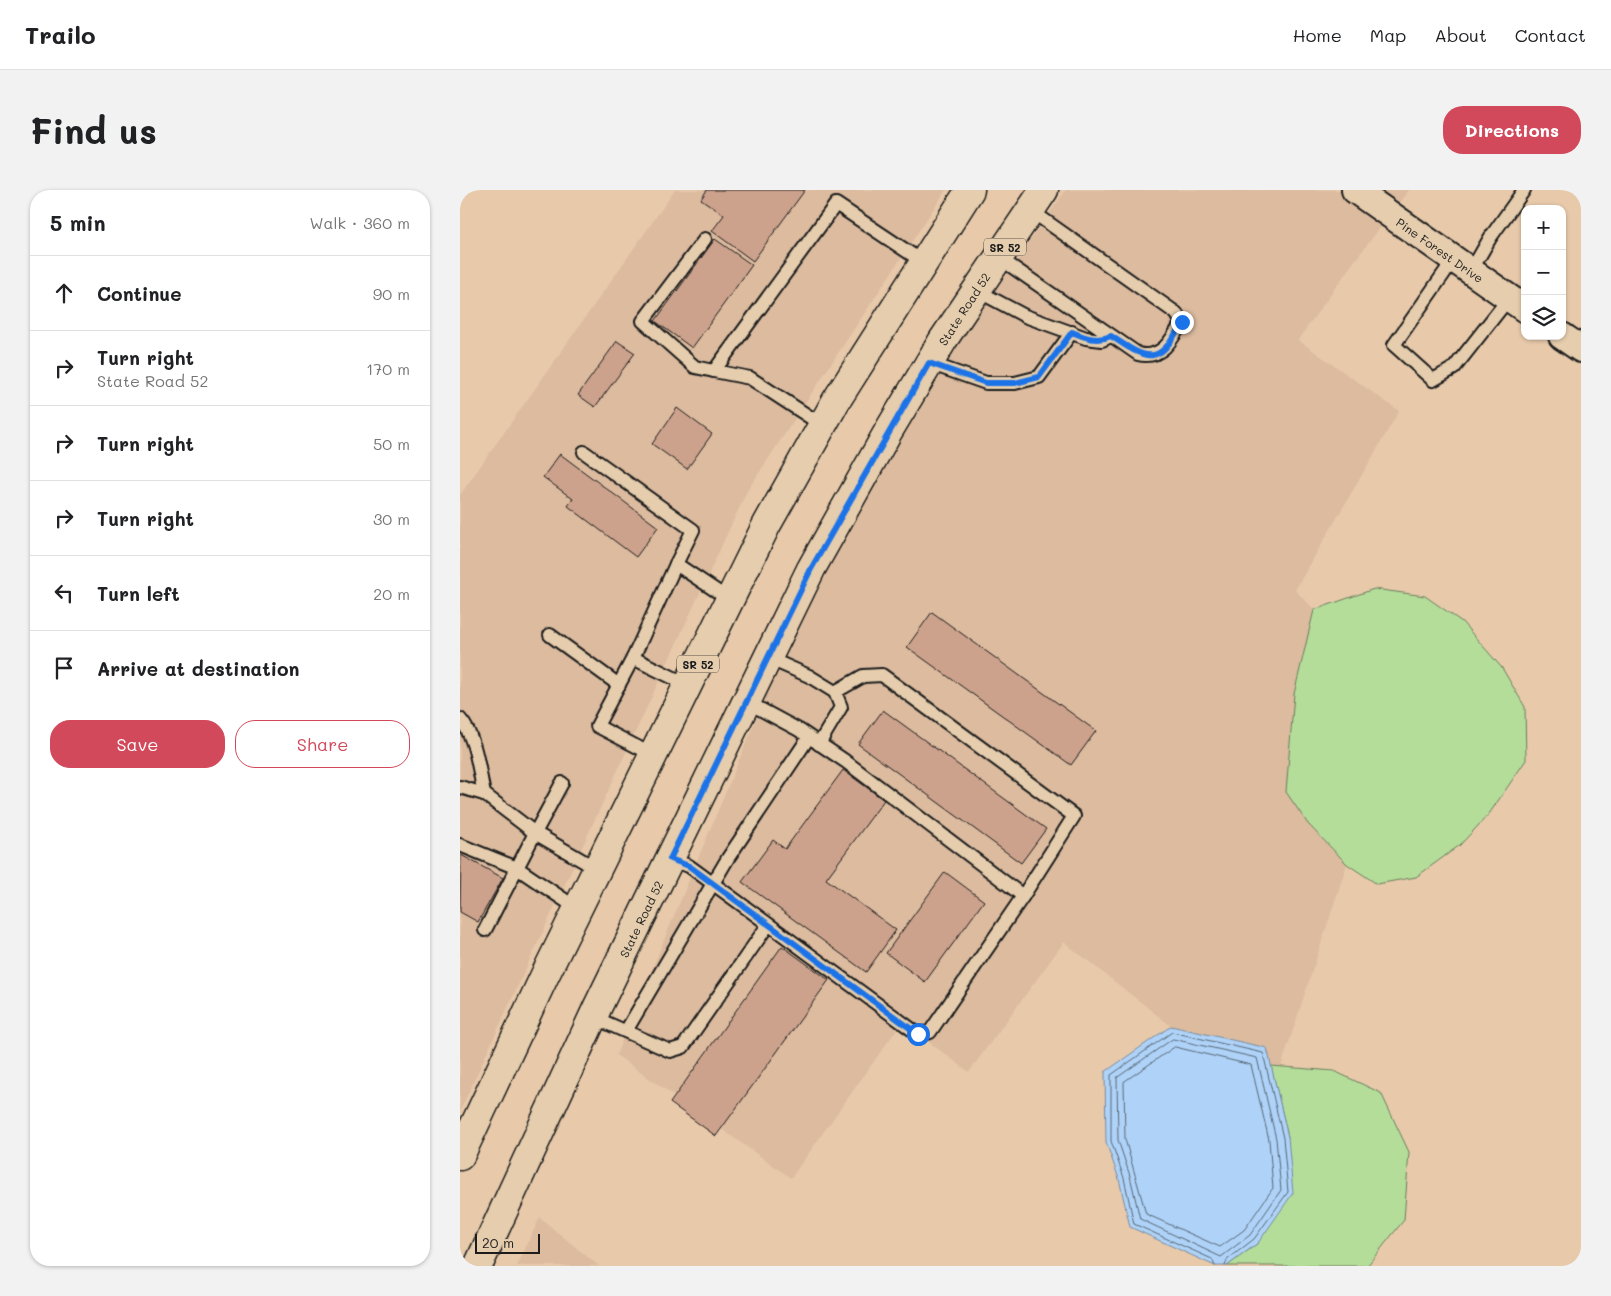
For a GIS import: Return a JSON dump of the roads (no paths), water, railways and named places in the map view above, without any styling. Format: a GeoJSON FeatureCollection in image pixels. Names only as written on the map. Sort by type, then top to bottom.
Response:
{"type":"FeatureCollection","features":[{"type":"Feature","properties":{"kind":"main road","name":"SR 52"},"geometry":{"type":"LineString","coordinates":[[462,1146],[766,526],[822,425],[970,190]]}},
{"type":"Feature","properties":{"kind":"main road","name":"State Road 52"},"geometry":{"type":"LineString","coordinates":[[478,1266],[593,1017],[811,569],[929,363],[1037,200]]}},
{"type":"Feature","properties":{"kind":"street","name":"Pine Forest Drive"},"geometry":{"type":"LineString","coordinates":[[1355,190],[1517,304]]}},
{"type":"Feature","properties":{"kind":"street"},"geometry":{"type":"LineString","coordinates":[[1566,339],[1581,349]]}},
{"type":"Feature","properties":{"kind":"lane"},"geometry":{"type":"LineString","coordinates":[[1517,304],[1454,368],[1434,380],[1394,345],[1462,265],[1490,238],[1524,190]]}},
{"type":"Feature","properties":{"kind":"lane"},"geometry":{"type":"LineString","coordinates":[[998,257],[1138,354],[1148,356],[1156,354],[1166,347],[1182,322],[1176,313],[1037,200]]}},
{"type":"Feature","properties":{"kind":"lane"},"geometry":{"type":"LineString","coordinates":[[714,370],[836,204],[923,262]]}},
{"type":"Feature","properties":{"kind":"lane"},"geometry":{"type":"LineString","coordinates":[[705,239],[643,321],[695,367],[750,378],[822,425]]}},
{"type":"Feature","properties":{"kind":"lane"},"geometry":{"type":"LineString","coordinates":[[976,290],[1025,316],[1086,338],[1102,340],[1111,336]]}},
{"type":"Feature","properties":{"kind":"lane"},"geometry":{"type":"LineString","coordinates":[[929,363],[986,383],[1015,383],[1039,377],[1072,332]]}},
{"type":"Feature","properties":{"kind":"lane"},"geometry":{"type":"LineString","coordinates":[[584,452],[693,530],[633,658],[597,726],[654,755]]}},
{"type":"Feature","properties":{"kind":"lane"},"geometry":{"type":"LineString","coordinates":[[676,564],[730,600]]}},
{"type":"Feature","properties":{"kind":"lane"},"geometry":{"type":"LineString","coordinates":[[550,635],[619,685]]}},
{"type":"Feature","properties":{"kind":"lane"},"geometry":{"type":"LineString","coordinates":[[633,658],[688,685]]}},
{"type":"Feature","properties":{"kind":"lane"},"geometry":{"type":"LineString","coordinates":[[626,1031],[712,884],[814,740],[842,707],[835,692],[810,676],[768,658]]}},
{"type":"Feature","properties":{"kind":"lane"},"geometry":{"type":"LineString","coordinates":[[670,859],[689,866],[918,1034],[930,1032],[1023,896],[1074,816],[882,675],[863,676],[835,692]]}},
{"type":"Feature","properties":{"kind":"lane"},"geometry":{"type":"LineString","coordinates":[[746,702],[814,740],[1023,896]]}},
{"type":"Feature","properties":{"kind":"lane"},"geometry":{"type":"LineString","coordinates":[[460,719],[464,724],[474,752],[484,794]]}},
{"type":"Feature","properties":{"kind":"lane"},"geometry":{"type":"LineString","coordinates":[[485,930],[562,783]]}},
{"type":"Feature","properties":{"kind":"lane"},"geometry":{"type":"LineString","coordinates":[[460,787],[484,794],[535,833],[597,869]]}},
{"type":"Feature","properties":{"kind":"lane"},"geometry":{"type":"LineString","coordinates":[[460,845],[517,868],[578,909]]}},
{"type":"Feature","properties":{"kind":"lane"},"geometry":{"type":"LineString","coordinates":[[593,1017],[670,1051],[682,1047],[768,925]]}},
{"type":"Feature","properties":{"kind":"water"},"geometry":{"type":"Polygon","coordinates":[[[1171,1026],[1267,1048],[1288,1137],[1293,1193],[1258,1243],[1227,1266],[1215,1266],[1130,1227],[1119,1179],[1106,1142],[1105,1072],[1171,1026]]]}}]}
